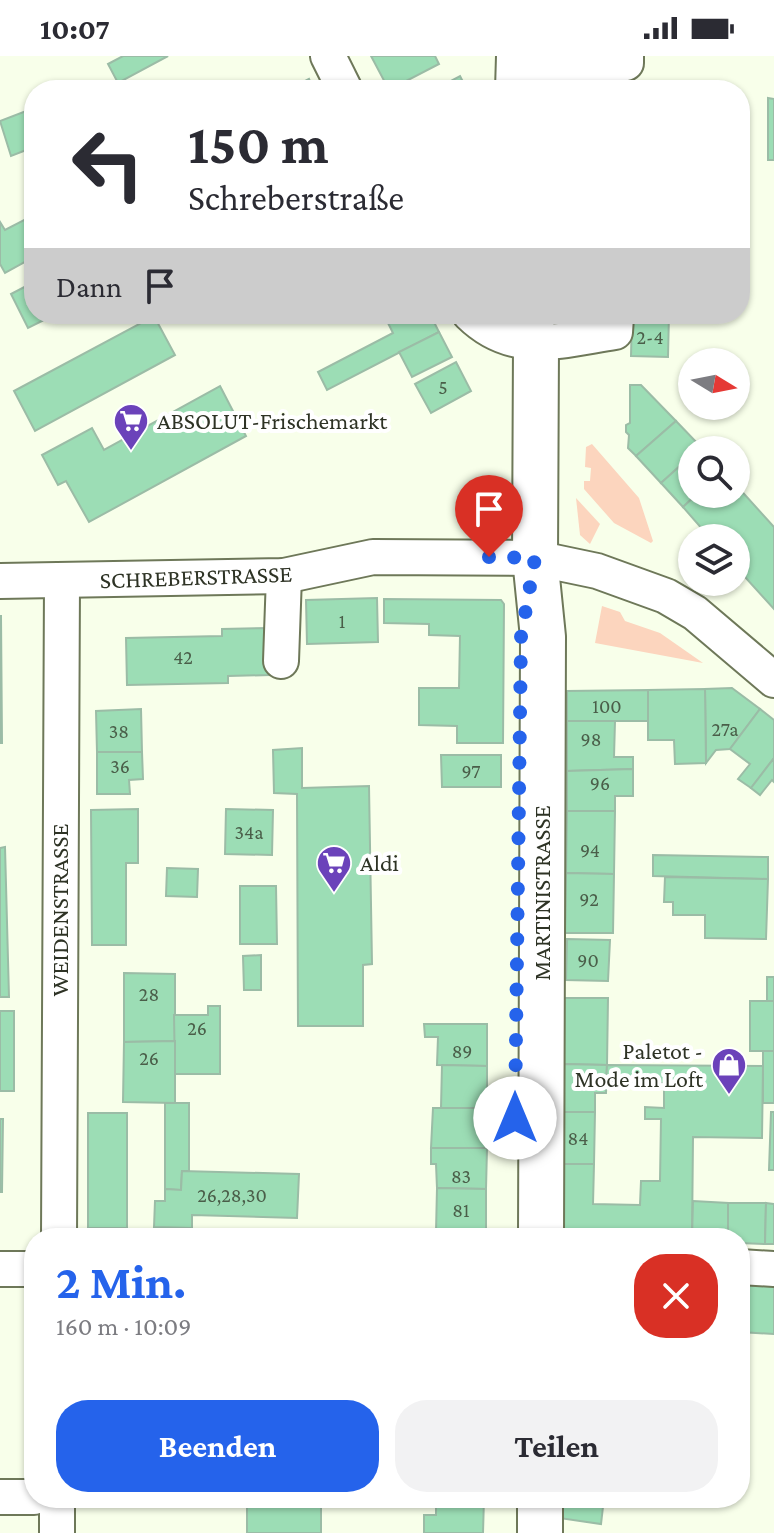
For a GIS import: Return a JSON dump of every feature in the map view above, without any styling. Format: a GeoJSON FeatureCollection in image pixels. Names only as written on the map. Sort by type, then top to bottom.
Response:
{"type":"FeatureCollection","features":[{"type":"Feature","properties":{"kind":"main road","name":"MARTINISTRASSE"},"geometry":{"type":"LineString","coordinates":[[516,1228],[529,990],[530,810],[521,637],[535,558],[538,324]]}},
{"type":"Feature","properties":{"kind":"main road","name":"MARTINISTRASSE"},"geometry":{"type":"LineString","coordinates":[[529,990],[541,1228]]}},
{"type":"Feature","properties":{"kind":"main road"},"geometry":{"type":"LineString","coordinates":[[514,1508],[514,1533]]}},
{"type":"Feature","properties":{"kind":"main road"},"geometry":{"type":"LineString","coordinates":[[540,1508],[540,1533]]}},
{"type":"Feature","properties":{"kind":"street"},"geometry":{"type":"LineString","coordinates":[[328,56],[340,80]]}},
{"type":"Feature","properties":{"kind":"street"},"geometry":{"type":"LineString","coordinates":[[539,73],[626,63],[626,56]]}},
{"type":"Feature","properties":{"kind":"street"},"geometry":{"type":"LineString","coordinates":[[485,324],[506,338],[538,324],[615,332],[616,324]]}},
{"type":"Feature","properties":{"kind":"street","name":"SCHREBERSTRASSE"},"geometry":{"type":"LineString","coordinates":[[0,581],[284,576],[373,557],[535,558],[597,571],[666,596],[695,613],[774,680]]}},
{"type":"Feature","properties":{"kind":"street"},"geometry":{"type":"LineString","coordinates":[[281,661],[284,576]]}},
{"type":"Feature","properties":{"kind":"street","name":"WEIDENSTRASSE"},"geometry":{"type":"LineString","coordinates":[[59,1228],[62,582]]}},
{"type":"Feature","properties":{"kind":"street"},"geometry":{"type":"LineString","coordinates":[[750,1268],[774,1269]]}},
{"type":"Feature","properties":{"kind":"street"},"geometry":{"type":"LineString","coordinates":[[0,1269],[24,1269]]}},
{"type":"Feature","properties":{"kind":"street"},"geometry":{"type":"LineString","coordinates":[[0,1497],[24,1497]]}},
{"type":"Feature","properties":{"kind":"street"},"geometry":{"type":"LineString","coordinates":[[57,1508],[57,1533]]}},
{"type":"Feature","properties":{"kind":"shaded area"},"geometry":{"type":"Polygon","coordinates":[[[592,444],[639,498],[653,541],[651,543],[614,523],[584,489],[584,481],[590,481],[591,468],[585,467],[586,447],[592,444]]]}},
{"type":"Feature","properties":{"kind":"shaded area"},"geometry":{"type":"Polygon","coordinates":[[[576,498],[600,524],[590,544],[580,535],[576,498]]]}},
{"type":"Feature","properties":{"kind":"shaded area"},"geometry":{"type":"Polygon","coordinates":[[[602,606],[620,612],[625,621],[660,633],[703,663],[595,643],[602,606]]]}},
{"type":"Feature","properties":{"kind":"building"},"geometry":{"type":"Polygon","coordinates":[[[123,56],[168,56],[124,80],[116,80],[108,64],[123,56]]]}},
{"type":"Feature","properties":{"kind":"building"},"geometry":{"type":"Polygon","coordinates":[[[371,56],[435,56],[439,64],[408,80],[384,80],[371,56]]]}},
{"type":"Feature","properties":{"kind":"building"},"geometry":{"type":"Polygon","coordinates":[[[768,98],[774,99],[774,160],[768,160],[768,98]]]}},
{"type":"Feature","properties":{"kind":"building"},"geometry":{"type":"Polygon","coordinates":[[[24,112],[24,151],[11,156],[0,121],[24,112]]]}},
{"type":"Feature","properties":{"kind":"building"},"geometry":{"type":"Polygon","coordinates":[[[24,220],[24,263],[5,273],[0,264],[0,222],[5,230],[24,220]]]}},
{"type":"Feature","properties":{"kind":"building"},"geometry":{"type":"Polygon","coordinates":[[[24,287],[24,320],[11,294],[24,287]]]}},
{"type":"Feature","properties":{"kind":"building"},"geometry":{"type":"Polygon","coordinates":[[[139,324],[158,324],[175,355],[35,431],[14,391],[139,324]]]}},
{"type":"Feature","properties":{"kind":"building"},"geometry":{"type":"Polygon","coordinates":[[[388,324],[435,324],[439,332],[327,390],[318,372],[393,333],[388,324]]]}},
{"type":"Feature","properties":{"kind":"building"},"geometry":{"type":"Polygon","coordinates":[[[632,324],[669,324],[668,357],[631,356],[632,324]]]}},
{"type":"Feature","properties":{"kind":"building"},"geometry":{"type":"Polygon","coordinates":[[[439,332],[452,357],[412,377],[399,352],[439,332]]]}},
{"type":"Feature","properties":{"kind":"building"},"geometry":{"type":"Polygon","coordinates":[[[456,362],[471,391],[431,413],[415,384],[456,362]]]}},
{"type":"Feature","properties":{"kind":"building"},"geometry":{"type":"Polygon","coordinates":[[[630,385],[641,385],[676,421],[636,456],[628,448],[629,435],[626,432],[626,425],[630,423],[630,385]]]}},
{"type":"Feature","properties":{"kind":"building","name":"ABSOLUT-Frischemarkt"},"geometry":{"type":"Polygon","coordinates":[[[220,386],[246,436],[89,522],[66,481],[58,485],[42,455],[92,428],[104,450],[220,386]]]}},
{"type":"Feature","properties":{"kind":"building"},"geometry":{"type":"Polygon","coordinates":[[[676,421],[690,436],[678,436],[678,468],[661,483],[636,456],[676,421]]]}},
{"type":"Feature","properties":{"kind":"building"},"geometry":{"type":"Polygon","coordinates":[[[678,468],[678,502],[661,483],[678,468]]]}},
{"type":"Feature","properties":{"kind":"building"},"geometry":{"type":"Polygon","coordinates":[[[750,500],[774,527],[774,609],[750,582],[750,524],[698,524],[684,508],[750,508],[750,500]]]}},
{"type":"Feature","properties":{"kind":"building"},"geometry":{"type":"Polygon","coordinates":[[[377,598],[378,642],[307,644],[306,600],[377,598]]]}},
{"type":"Feature","properties":{"kind":"building"},"geometry":{"type":"Polygon","coordinates":[[[384,599],[501,600],[504,604],[503,743],[457,743],[457,726],[419,725],[419,688],[459,688],[460,636],[429,635],[429,624],[384,623],[384,599]]]}},
{"type":"Feature","properties":{"kind":"building"},"geometry":{"type":"Polygon","coordinates":[[[1,616],[2,743],[0,743],[1,616]]]}},
{"type":"Feature","properties":{"kind":"building"},"geometry":{"type":"Polygon","coordinates":[[[270,628],[270,675],[228,676],[228,683],[127,685],[126,638],[222,636],[222,629],[270,628]]]}},
{"type":"Feature","properties":{"kind":"building"},"geometry":{"type":"Polygon","coordinates":[[[732,688],[760,709],[730,749],[716,750],[706,763],[705,689],[732,688]]]}},
{"type":"Feature","properties":{"kind":"building"},"geometry":{"type":"Polygon","coordinates":[[[705,689],[706,763],[675,764],[674,740],[648,740],[648,690],[705,689]]]}},
{"type":"Feature","properties":{"kind":"building"},"geometry":{"type":"Polygon","coordinates":[[[648,690],[648,721],[567,721],[567,691],[648,690]]]}},
{"type":"Feature","properties":{"kind":"building"},"geometry":{"type":"Polygon","coordinates":[[[141,709],[142,752],[97,752],[96,711],[141,709]]]}},
{"type":"Feature","properties":{"kind":"building"},"geometry":{"type":"Polygon","coordinates":[[[760,709],[774,720],[774,758],[751,788],[738,779],[750,764],[730,749],[760,709]]]}},
{"type":"Feature","properties":{"kind":"building"},"geometry":{"type":"Polygon","coordinates":[[[567,721],[615,721],[614,757],[633,757],[633,769],[567,771],[567,721]]]}},
{"type":"Feature","properties":{"kind":"building","name":"Aldi"},"geometry":{"type":"Polygon","coordinates":[[[302,748],[302,788],[369,786],[372,964],[363,965],[363,1026],[298,1026],[297,794],[274,793],[273,750],[302,748]]]}},
{"type":"Feature","properties":{"kind":"building"},"geometry":{"type":"Polygon","coordinates":[[[97,752],[142,752],[143,779],[129,780],[130,794],[97,794],[97,752]]]}},
{"type":"Feature","properties":{"kind":"building"},"geometry":{"type":"Polygon","coordinates":[[[441,755],[501,755],[501,787],[442,787],[441,755]]]}},
{"type":"Feature","properties":{"kind":"building"},"geometry":{"type":"Polygon","coordinates":[[[774,758],[774,782],[772,780],[760,795],[751,788],[774,758]]]}},
{"type":"Feature","properties":{"kind":"building"},"geometry":{"type":"Polygon","coordinates":[[[633,769],[633,796],[615,796],[615,811],[567,811],[567,771],[633,769]]]}},
{"type":"Feature","properties":{"kind":"building"},"geometry":{"type":"Polygon","coordinates":[[[138,809],[138,863],[126,863],[126,945],[92,945],[91,810],[138,809]]]}},
{"type":"Feature","properties":{"kind":"building"},"geometry":{"type":"Polygon","coordinates":[[[226,809],[273,810],[272,855],[225,854],[226,809]]]}},
{"type":"Feature","properties":{"kind":"building"},"geometry":{"type":"Polygon","coordinates":[[[567,811],[615,811],[614,874],[566,873],[567,811]]]}},
{"type":"Feature","properties":{"kind":"building"},"geometry":{"type":"Polygon","coordinates":[[[5,847],[9,997],[0,997],[0,848],[5,847]]]}},
{"type":"Feature","properties":{"kind":"building"},"geometry":{"type":"Polygon","coordinates":[[[653,855],[768,857],[768,879],[653,876],[653,855]]]}},
{"type":"Feature","properties":{"kind":"building"},"geometry":{"type":"Polygon","coordinates":[[[167,868],[198,869],[197,897],[166,896],[167,868]]]}},
{"type":"Feature","properties":{"kind":"building"},"geometry":{"type":"Polygon","coordinates":[[[566,873],[614,874],[613,933],[565,933],[566,873]]]}},
{"type":"Feature","properties":{"kind":"building"},"geometry":{"type":"Polygon","coordinates":[[[665,877],[768,879],[766,939],[705,938],[705,915],[673,915],[673,902],[664,902],[665,877]]]}},
{"type":"Feature","properties":{"kind":"building"},"geometry":{"type":"Polygon","coordinates":[[[240,886],[276,886],[277,944],[240,944],[240,886]]]}},
{"type":"Feature","properties":{"kind":"building"},"geometry":{"type":"Polygon","coordinates":[[[567,939],[610,940],[608,981],[566,980],[567,939]]]}},
{"type":"Feature","properties":{"kind":"building"},"geometry":{"type":"Polygon","coordinates":[[[261,955],[261,990],[244,990],[243,956],[261,955]]]}},
{"type":"Feature","properties":{"kind":"building"},"geometry":{"type":"Polygon","coordinates":[[[124,973],[175,974],[175,1041],[124,1042],[124,973]]]}},
{"type":"Feature","properties":{"kind":"building"},"geometry":{"type":"Polygon","coordinates":[[[767,977],[774,977],[774,1001],[767,1001],[767,977]]]}},
{"type":"Feature","properties":{"kind":"building"},"geometry":{"type":"Polygon","coordinates":[[[563,998],[608,998],[607,1065],[563,1064],[563,998]]]}},
{"type":"Feature","properties":{"kind":"building"},"geometry":{"type":"Polygon","coordinates":[[[750,1001],[774,1001],[774,1051],[750,1051],[750,1001]]]}},
{"type":"Feature","properties":{"kind":"building"},"geometry":{"type":"Polygon","coordinates":[[[208,1006],[220,1006],[220,1074],[175,1074],[174,1015],[208,1015],[208,1006]]]}},
{"type":"Feature","properties":{"kind":"building"},"geometry":{"type":"Polygon","coordinates":[[[0,1011],[14,1011],[14,1091],[0,1091],[0,1011]]]}},
{"type":"Feature","properties":{"kind":"building"},"geometry":{"type":"Polygon","coordinates":[[[424,1024],[487,1024],[487,1066],[437,1065],[438,1037],[425,1037],[424,1024]]]}},
{"type":"Feature","properties":{"kind":"building"},"geometry":{"type":"Polygon","coordinates":[[[175,1041],[175,1103],[123,1102],[124,1042],[175,1041]]]}},
{"type":"Feature","properties":{"kind":"building"},"geometry":{"type":"Polygon","coordinates":[[[763,1051],[774,1051],[774,1103],[763,1103],[763,1051]]]}},
{"type":"Feature","properties":{"kind":"building"},"geometry":{"type":"Polygon","coordinates":[[[563,1064],[607,1065],[606,1093],[595,1093],[595,1112],[562,1112],[563,1064]]]}},
{"type":"Feature","properties":{"kind":"building"},"geometry":{"type":"Polygon","coordinates":[[[442,1065],[487,1066],[487,1108],[441,1108],[442,1065]]]}},
{"type":"Feature","properties":{"kind":"building"},"geometry":{"type":"Polygon","coordinates":[[[607,1065],[763,1066],[762,1138],[693,1137],[692,1228],[562,1228],[562,1164],[594,1164],[593,1204],[640,1205],[641,1181],[660,1181],[661,1119],[645,1119],[645,1107],[664,1108],[664,1083],[606,1082],[607,1065]]]}},
{"type":"Feature","properties":{"kind":"building"},"geometry":{"type":"Polygon","coordinates":[[[165,1103],[189,1103],[189,1171],[182,1171],[181,1190],[165,1189],[165,1103]]]}},
{"type":"Feature","properties":{"kind":"building"},"geometry":{"type":"Polygon","coordinates":[[[433,1108],[487,1108],[487,1148],[431,1148],[433,1108]]]}},
{"type":"Feature","properties":{"kind":"building"},"geometry":{"type":"Polygon","coordinates":[[[562,1112],[595,1112],[594,1164],[562,1164],[562,1112]]]}},
{"type":"Feature","properties":{"kind":"building"},"geometry":{"type":"Polygon","coordinates":[[[771,1112],[774,1112],[774,1170],[769,1170],[771,1112]]]}},
{"type":"Feature","properties":{"kind":"building"},"geometry":{"type":"Polygon","coordinates":[[[88,1113],[127,1113],[127,1228],[88,1228],[88,1113]]]}},
{"type":"Feature","properties":{"kind":"building"},"geometry":{"type":"Polygon","coordinates":[[[0,1119],[3,1119],[2,1192],[0,1192],[0,1119]]]}},
{"type":"Feature","properties":{"kind":"building"},"geometry":{"type":"Polygon","coordinates":[[[431,1148],[487,1148],[486,1189],[437,1188],[436,1164],[431,1164],[431,1148]]]}},
{"type":"Feature","properties":{"kind":"building"},"geometry":{"type":"Polygon","coordinates":[[[182,1171],[299,1174],[297,1218],[192,1215],[192,1228],[154,1227],[155,1201],[165,1201],[165,1189],[181,1190],[182,1171]]]}},
{"type":"Feature","properties":{"kind":"building"},"geometry":{"type":"Polygon","coordinates":[[[437,1188],[486,1189],[486,1228],[436,1228],[437,1188]]]}},
{"type":"Feature","properties":{"kind":"building"},"geometry":{"type":"Polygon","coordinates":[[[693,1201],[728,1203],[728,1228],[692,1228],[693,1201]]]}},
{"type":"Feature","properties":{"kind":"building"},"geometry":{"type":"Polygon","coordinates":[[[728,1203],[766,1203],[765,1244],[750,1243],[750,1228],[728,1228],[728,1203]]]}},
{"type":"Feature","properties":{"kind":"building"},"geometry":{"type":"Polygon","coordinates":[[[766,1203],[774,1204],[774,1244],[765,1244],[766,1203]]]}},
{"type":"Feature","properties":{"kind":"building"},"geometry":{"type":"Polygon","coordinates":[[[750,1284],[774,1286],[774,1334],[750,1333],[750,1284]]]}},
{"type":"Feature","properties":{"kind":"building"},"geometry":{"type":"Polygon","coordinates":[[[247,1508],[321,1508],[321,1533],[247,1533],[247,1508]]]}},
{"type":"Feature","properties":{"kind":"building"},"geometry":{"type":"Polygon","coordinates":[[[436,1508],[484,1508],[483,1533],[424,1533],[424,1515],[436,1515],[436,1508]]]}},
{"type":"Feature","properties":{"kind":"building"},"geometry":{"type":"Polygon","coordinates":[[[560,1508],[603,1508],[601,1524],[559,1518],[560,1508]]]}},
{"type":"Feature","properties":{"kind":"place","name":"ABSOLUT-Frischemarkt"},"geometry":{"type":"Point","coordinates":[131,452]}},
{"type":"Feature","properties":{"kind":"place","name":"Aldi"},"geometry":{"type":"Point","coordinates":[334,894]}},
{"type":"Feature","properties":{"kind":"place","name":"Paletot - Mode im Loft"},"geometry":{"type":"Point","coordinates":[729,1096]}},
{"type":"Feature","properties":{"kind":"route"},"geometry":{"type":"LineString","coordinates":[[489,557],[535,558],[521,637],[515,1118]]}}]}
